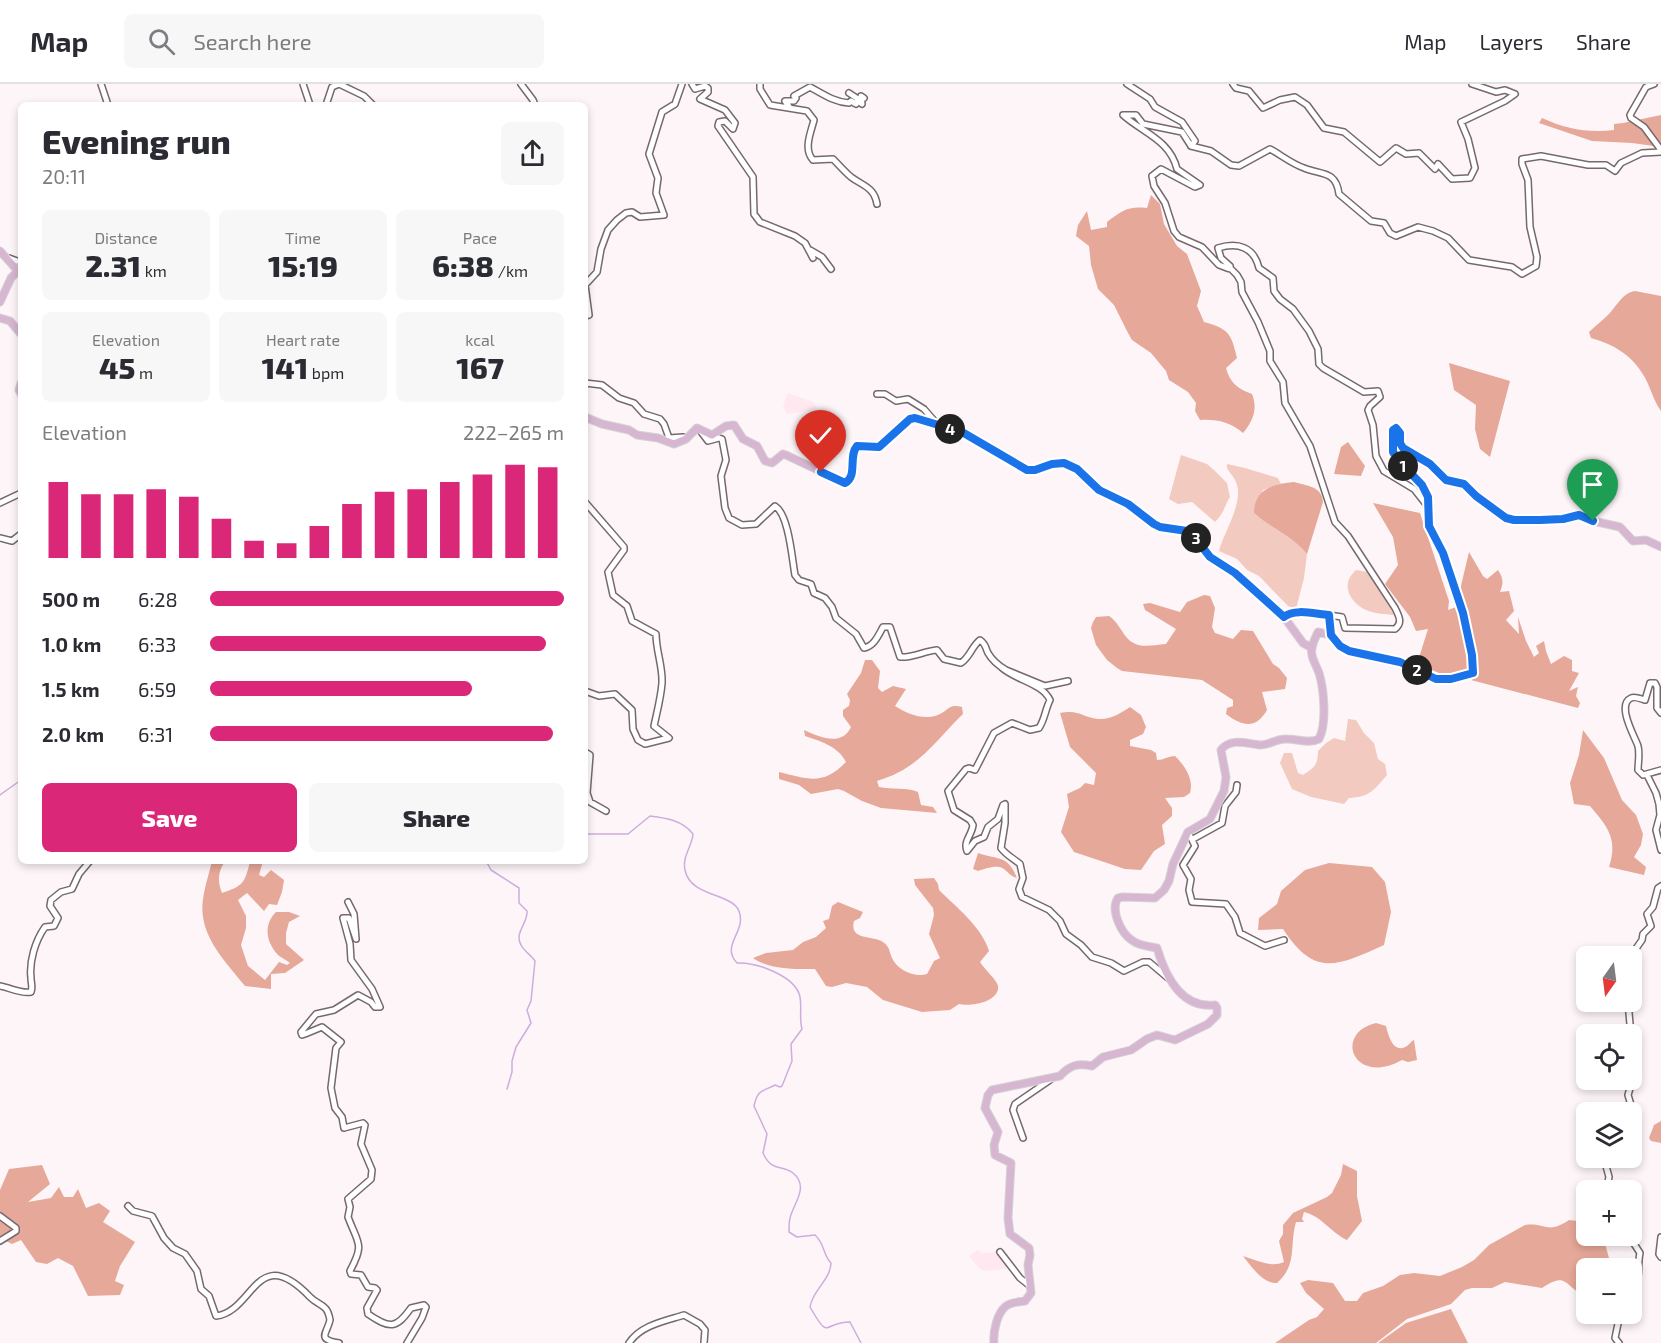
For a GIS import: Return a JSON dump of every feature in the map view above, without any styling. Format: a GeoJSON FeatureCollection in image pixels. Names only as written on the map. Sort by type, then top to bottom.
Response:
{"type":"FeatureCollection","features":[{"type":"Feature","properties":{"kind":"main road"},"geometry":{"type":"LineString","coordinates":[[0,251],[18,269]]}},
{"type":"Feature","properties":{"kind":"main road"},"geometry":{"type":"LineString","coordinates":[[0,302],[11,278],[18,273]]}},
{"type":"Feature","properties":{"kind":"main road"},"geometry":{"type":"LineString","coordinates":[[0,318],[10,321],[18,330]]}},
{"type":"Feature","properties":{"kind":"main road"},"geometry":{"type":"LineString","coordinates":[[588,418],[629,430],[637,435],[658,438],[674,444],[686,439],[697,428],[712,435],[723,428],[734,425],[743,439],[757,446],[765,461],[772,463],[783,454],[845,483],[851,478],[852,455],[857,446],[879,447],[910,419],[915,418],[962,432],[1027,470],[1059,462],[1077,469],[1099,490],[1128,504],[1154,524],[1192,534],[1210,557],[1235,573],[1284,617],[1303,643],[1312,648]]}},
{"type":"Feature","properties":{"kind":"main road"},"geometry":{"type":"LineString","coordinates":[[994,1343],[993,1337],[999,1315],[1004,1307],[1009,1303],[1025,1301],[1031,1293],[1028,1264],[1030,1255],[1029,1248],[1010,1234],[1011,1163],[995,1155],[994,1145],[998,1132],[985,1108],[985,1101],[992,1090],[1060,1076],[1068,1068],[1080,1064],[1092,1066],[1103,1057],[1131,1050],[1157,1035],[1175,1040],[1208,1024],[1217,1015],[1215,1005],[1206,1006],[1185,1000],[1163,968],[1157,948],[1143,946],[1131,940],[1123,930],[1116,916],[1115,902],[1118,898],[1123,897],[1155,898],[1164,890],[1173,864],[1191,835],[1210,819],[1224,791],[1226,777],[1221,750],[1226,745],[1242,742],[1262,745],[1278,739],[1313,742],[1319,739],[1323,729],[1323,698],[1320,675],[1312,655],[1312,648],[1318,633],[1331,635],[1340,646],[1349,651],[1400,662],[1436,679],[1451,679],[1473,673],[1472,655],[1463,613],[1443,553],[1429,526],[1428,497],[1422,485],[1393,452],[1393,430],[1396,428],[1400,433],[1400,443],[1403,448],[1430,464],[1446,480],[1464,484],[1506,518],[1540,520],[1581,516],[1620,527],[1633,541],[1646,540],[1661,547]]}},
{"type":"Feature","properties":{"kind":"street"},"geometry":{"type":"LineString","coordinates":[[101,84],[107,102]]}},
{"type":"Feature","properties":{"kind":"street"},"geometry":{"type":"LineString","coordinates":[[303,84],[309,102]]}},
{"type":"Feature","properties":{"kind":"street"},"geometry":{"type":"LineString","coordinates":[[327,102],[332,87],[339,84],[364,96],[370,102]]}},
{"type":"Feature","properties":{"kind":"street"},"geometry":{"type":"LineString","coordinates":[[522,84],[534,102]]}},
{"type":"Feature","properties":{"kind":"street"},"geometry":{"type":"LineString","coordinates":[[588,282],[599,268],[601,249],[608,230],[626,213],[632,212],[640,217],[664,214],[656,193],[658,178],[649,154],[662,112],[675,104],[682,84]]}},
{"type":"Feature","properties":{"kind":"street"},"geometry":{"type":"LineString","coordinates":[[692,84],[695,89],[705,86],[708,88],[708,92],[700,99],[725,110],[735,123],[733,129],[725,121],[719,122],[718,126],[753,177],[754,214],[760,222],[806,243],[813,258]]}},
{"type":"Feature","properties":{"kind":"street"},"geometry":{"type":"LineString","coordinates":[[760,84],[760,89],[770,105],[807,111],[814,120],[808,148],[809,157],[813,160],[833,159],[851,177],[867,185],[874,192],[878,204]]}},
{"type":"Feature","properties":{"kind":"street"},"geometry":{"type":"LineString","coordinates":[[1127,84],[1150,99],[1155,107],[1182,122],[1195,141],[1191,146]]}},
{"type":"Feature","properties":{"kind":"street"},"geometry":{"type":"LineString","coordinates":[[1237,85],[1249,91],[1263,108],[1280,100],[1294,97],[1307,105],[1324,128],[1344,132],[1380,162],[1396,148],[1406,154],[1419,153],[1435,169],[1438,164],[1452,179],[1470,178],[1475,168],[1461,122],[1515,94],[1505,90],[1496,92],[1472,84]]}},
{"type":"Feature","properties":{"kind":"street"},"geometry":{"type":"LineString","coordinates":[[1284,617],[1288,613],[1296,612],[1342,617],[1345,628],[1395,629],[1399,626],[1400,620],[1395,608],[1348,536],[1335,522],[1310,446],[1285,403],[1283,381],[1270,361],[1270,351],[1258,321],[1242,292],[1237,275],[1232,269],[1219,265],[1202,247],[1179,237],[1174,231],[1165,203],[1154,186],[1152,176],[1161,169],[1195,187],[1200,185],[1178,169],[1174,156],[1161,141],[1141,130],[1136,123],[1123,115],[1136,115],[1143,124],[1182,132],[1191,146],[1211,151],[1231,165],[1239,166],[1270,149],[1304,168],[1322,172],[1334,179],[1338,183],[1339,194],[1371,221],[1384,223],[1390,234],[1396,236],[1418,227],[1433,231],[1448,238],[1469,260],[1512,267],[1522,274],[1536,266],[1537,257],[1530,227],[1528,180],[1522,159],[1541,156],[1588,165],[1606,165],[1615,171],[1621,163],[1641,153],[1661,151],[1644,127],[1630,115],[1646,87],[1654,84]]}},
{"type":"Feature","properties":{"kind":"street"},"geometry":{"type":"LineString","coordinates":[[790,108],[785,101],[794,101],[796,98],[794,96],[810,87],[833,100],[849,103],[850,101],[856,104],[858,101],[862,104],[863,100],[849,93]]}},
{"type":"Feature","properties":{"kind":"street"},"geometry":{"type":"LineString","coordinates":[[1227,268],[1230,266],[1221,258],[1218,248],[1229,244],[1246,248],[1257,258],[1259,268],[1274,278],[1274,291],[1293,309],[1309,331],[1318,350],[1319,364],[1364,392],[1378,391],[1380,397],[1368,410],[1376,456],[1384,471],[1414,489],[1429,508]]}},
{"type":"Feature","properties":{"kind":"street"},"geometry":{"type":"LineString","coordinates":[[810,250],[822,257],[831,269]]}},
{"type":"Feature","properties":{"kind":"street"},"geometry":{"type":"LineString","coordinates":[[9,258],[18,261]]}},
{"type":"Feature","properties":{"kind":"street"},"geometry":{"type":"LineString","coordinates":[[588,383],[602,385],[619,399],[634,403],[644,414],[660,419],[669,438],[678,439],[690,435]]}},
{"type":"Feature","properties":{"kind":"street"},"geometry":{"type":"LineString","coordinates":[[877,394],[885,394],[896,402],[908,399],[924,410],[938,425]]}},
{"type":"Feature","properties":{"kind":"street"},"geometry":{"type":"LineString","coordinates":[[699,429],[708,441],[722,439],[726,460],[721,476],[725,508],[729,518],[742,525],[756,524],[775,506],[779,509],[785,524],[795,575],[799,580],[811,584],[814,593],[825,598],[836,618],[856,634],[864,648],[868,648],[876,641],[883,627],[890,627],[900,657],[936,650],[944,659],[961,663],[980,640],[1010,676],[1046,693],[1050,700],[1045,710],[1045,719],[1039,728],[1030,730],[1011,723],[994,733],[975,770],[969,768],[966,770],[948,791],[954,810],[970,820],[973,825],[966,847],[968,851],[975,842],[984,837],[988,827],[998,819],[1003,804],[1005,804],[1002,848],[1008,856],[1020,864],[1023,878],[1019,889],[1022,897],[1049,910],[1060,921],[1066,934],[1092,957],[1111,963],[1124,971],[1143,962],[1149,962],[1172,980]]}},
{"type":"Feature","properties":{"kind":"street"},"geometry":{"type":"LineString","coordinates":[[0,503],[18,494]]}},
{"type":"Feature","properties":{"kind":"street"},"geometry":{"type":"LineString","coordinates":[[588,505],[624,547],[608,572],[613,595],[627,606],[632,621],[656,634],[656,652],[660,662],[662,682],[654,726],[669,738],[645,744],[638,740],[633,729],[632,710],[615,694],[599,696],[588,692]]}},
{"type":"Feature","properties":{"kind":"street"},"geometry":{"type":"LineString","coordinates":[[0,538],[12,541],[18,536]]}},
{"type":"Feature","properties":{"kind":"street"},"geometry":{"type":"LineString","coordinates":[[1329,615],[1331,635]]}},
{"type":"Feature","properties":{"kind":"street"},"geometry":{"type":"LineString","coordinates":[[1001,667],[1045,686],[1068,681]]}},
{"type":"Feature","properties":{"kind":"street"},"geometry":{"type":"LineString","coordinates":[[1661,713],[1656,708],[1657,687],[1654,683],[1648,685],[1645,700],[1635,697],[1627,702],[1627,723],[1638,750],[1638,770],[1640,774],[1661,770]]}},
{"type":"Feature","properties":{"kind":"street"},"geometry":{"type":"LineString","coordinates":[[588,754],[590,755],[588,780]]}},
{"type":"Feature","properties":{"kind":"street"},"geometry":{"type":"LineString","coordinates":[[1647,774],[1659,804],[1660,815],[1656,830],[1661,858]]}},
{"type":"Feature","properties":{"kind":"street"},"geometry":{"type":"LineString","coordinates":[[1237,785],[1236,792],[1225,806],[1222,823],[1191,835],[1195,846],[1183,865],[1191,879],[1189,890],[1192,902],[1226,904],[1235,917],[1240,933],[1265,946],[1284,939]]}},
{"type":"Feature","properties":{"kind":"street"},"geometry":{"type":"LineString","coordinates":[[588,796],[590,802],[606,811]]}},
{"type":"Feature","properties":{"kind":"street"},"geometry":{"type":"LineString","coordinates":[[0,986],[24,993],[31,992],[33,986],[31,961],[40,933],[45,927],[54,926],[58,918],[50,906],[51,900],[62,892],[72,890],[79,874],[87,864]]}},
{"type":"Feature","properties":{"kind":"street"},"geometry":{"type":"LineString","coordinates":[[1638,946],[1643,933],[1650,926],[1647,914],[1653,907],[1658,888],[1661,886]]}},
{"type":"Feature","properties":{"kind":"street"},"geometry":{"type":"LineString","coordinates":[[348,903],[354,912],[356,939],[349,918],[343,918],[347,927],[351,960],[372,989],[380,1006],[375,1007],[358,995],[334,1010],[316,1014],[301,1032],[302,1035],[322,1028],[341,1042],[336,1048],[331,1089],[335,1108],[342,1117],[344,1128],[360,1123],[365,1125],[361,1144],[372,1170],[371,1179],[348,1198],[350,1207],[348,1217],[360,1251],[350,1271],[351,1274],[361,1275],[368,1287],[377,1290],[367,1308],[368,1314],[386,1324],[400,1323],[411,1308],[424,1305],[426,1307],[407,1343]]}},
{"type":"Feature","properties":{"kind":"street"},"geometry":{"type":"LineString","coordinates":[[1023,1138],[1013,1110],[1015,1104],[1053,1078]]}},
{"type":"Feature","properties":{"kind":"street"},"geometry":{"type":"LineString","coordinates":[[128,1206],[133,1211],[152,1216],[164,1238],[173,1248],[185,1254],[196,1271],[201,1289],[209,1296],[216,1316],[222,1315],[240,1303],[252,1287],[267,1277],[282,1276],[305,1290],[312,1299],[324,1305],[330,1320],[324,1337],[339,1343]]}},
{"type":"Feature","properties":{"kind":"street"},"geometry":{"type":"LineString","coordinates":[[0,1216],[16,1228],[16,1231],[0,1241]]}},
{"type":"Feature","properties":{"kind":"street"},"geometry":{"type":"LineString","coordinates":[[1661,1238],[1661,1257]]}},
{"type":"Feature","properties":{"kind":"street"},"geometry":{"type":"LineString","coordinates":[[1000,1252],[1020,1278],[1030,1286]]}},
{"type":"Feature","properties":{"kind":"street"},"geometry":{"type":"LineString","coordinates":[[629,1343],[634,1335],[646,1328],[684,1314],[705,1330],[704,1343]]}},
{"type":"Feature","properties":{"kind":"street"},"geometry":{"type":"LineString","coordinates":[[1618,1324],[1615,1338],[1619,1343]]}},
{"type":"Feature","properties":{"kind":"shaded area"},"geometry":{"type":"Polygon","coordinates":[[[1661,115],[1661,147],[1592,141],[1539,123],[1542,118],[1577,129],[1604,131],[1614,130],[1614,124],[1661,115]]]}},
{"type":"Feature","properties":{"kind":"shaded area"},"geometry":{"type":"Polygon","coordinates":[[[1151,195],[1160,204],[1164,224],[1177,246],[1187,254],[1201,291],[1197,306],[1204,322],[1219,327],[1231,337],[1237,358],[1226,368],[1235,385],[1252,394],[1255,405],[1252,419],[1243,433],[1223,422],[1200,420],[1195,411],[1196,403],[1188,392],[1169,380],[1166,371],[1151,353],[1132,340],[1114,305],[1098,289],[1091,265],[1089,246],[1076,236],[1078,225],[1087,211],[1091,230],[1107,227],[1107,222],[1125,210],[1147,208],[1151,195]]]}},
{"type":"Feature","properties":{"kind":"shaded area"},"geometry":{"type":"Polygon","coordinates":[[[1635,291],[1661,296],[1661,411],[1644,376],[1634,362],[1614,347],[1591,338],[1589,332],[1623,297],[1635,291]]]}},
{"type":"Feature","properties":{"kind":"shaded area"},"geometry":{"type":"Polygon","coordinates":[[[1449,363],[1510,381],[1490,457],[1480,449],[1475,429],[1476,405],[1454,390],[1449,363]]]}},
{"type":"Feature","properties":{"kind":"shaded area"},"geometry":{"type":"Polygon","coordinates":[[[788,393],[813,402],[816,407],[814,410],[787,414],[783,406],[788,393]]]}},
{"type":"Feature","properties":{"kind":"shaded area"},"geometry":{"type":"Polygon","coordinates":[[[1348,442],[1365,466],[1361,476],[1334,474],[1341,447],[1348,442]]]}},
{"type":"Feature","properties":{"kind":"shaded area"},"geometry":{"type":"Polygon","coordinates":[[[1181,455],[1207,464],[1227,483],[1230,497],[1215,522],[1192,502],[1178,504],[1169,499],[1181,455]]]}},
{"type":"Feature","properties":{"kind":"shaded area"},"geometry":{"type":"Polygon","coordinates":[[[1227,464],[1278,478],[1281,484],[1263,490],[1254,513],[1307,554],[1296,609],[1288,606],[1259,576],[1247,570],[1237,559],[1219,551],[1238,497],[1238,488],[1227,464]]]}},
{"type":"Feature","properties":{"kind":"shaded area"},"geometry":{"type":"Polygon","coordinates":[[[1294,482],[1317,490],[1323,502],[1307,554],[1254,513],[1257,498],[1266,489],[1294,482]]]}},
{"type":"Feature","properties":{"kind":"shaded area"},"geometry":{"type":"Polygon","coordinates":[[[1373,503],[1420,513],[1449,601],[1448,610],[1456,607],[1460,613],[1469,663],[1468,671],[1462,676],[1439,673],[1417,664],[1428,629],[1416,631],[1410,617],[1385,584],[1398,565],[1393,537],[1373,503]]]}},
{"type":"Feature","properties":{"kind":"shaded area"},"geometry":{"type":"Polygon","coordinates":[[[1469,552],[1487,579],[1498,570],[1502,580],[1500,592],[1509,591],[1514,611],[1506,620],[1519,634],[1518,617],[1534,657],[1539,653],[1536,646],[1544,641],[1551,664],[1564,656],[1572,660],[1572,671],[1579,673],[1569,691],[1578,687],[1576,696],[1580,703],[1578,708],[1471,680],[1477,677],[1468,616],[1459,594],[1469,552]]]}},
{"type":"Feature","properties":{"kind":"shaded area"},"geometry":{"type":"Polygon","coordinates":[[[1356,570],[1368,572],[1394,615],[1369,611],[1360,607],[1351,598],[1348,581],[1356,570]]]}},
{"type":"Feature","properties":{"kind":"shaded area"},"geometry":{"type":"Polygon","coordinates":[[[1204,595],[1210,596],[1215,608],[1212,627],[1215,633],[1233,639],[1241,630],[1253,631],[1273,664],[1287,678],[1285,689],[1262,692],[1267,710],[1254,723],[1238,722],[1226,714],[1227,708],[1233,706],[1233,700],[1202,680],[1122,671],[1107,660],[1096,645],[1091,628],[1093,622],[1096,617],[1109,616],[1126,637],[1135,644],[1146,646],[1166,644],[1176,629],[1145,610],[1143,604],[1150,603],[1180,612],[1187,602],[1204,595]]]}},
{"type":"Feature","properties":{"kind":"shaded area"},"geometry":{"type":"Polygon","coordinates":[[[865,660],[872,660],[880,671],[878,688],[882,692],[893,686],[906,689],[895,706],[906,712],[932,717],[952,706],[962,707],[963,714],[925,754],[892,776],[877,781],[879,787],[918,792],[921,805],[933,807],[937,813],[881,808],[838,789],[811,794],[799,785],[779,779],[779,772],[807,778],[822,778],[838,770],[846,762],[843,756],[833,748],[805,736],[804,730],[830,739],[842,737],[847,733],[851,727],[843,716],[843,710],[849,706],[850,700],[847,694],[861,673],[865,660]]]}},
{"type":"Feature","properties":{"kind":"shaded area"},"geometry":{"type":"Polygon","coordinates":[[[1130,707],[1141,715],[1146,727],[1143,734],[1130,740],[1130,746],[1151,750],[1156,753],[1157,760],[1175,756],[1185,768],[1191,783],[1190,793],[1184,797],[1165,798],[1172,808],[1172,816],[1162,825],[1165,844],[1154,851],[1141,870],[1125,869],[1074,852],[1061,832],[1069,807],[1067,794],[1085,783],[1094,785],[1096,773],[1070,747],[1060,713],[1072,712],[1102,719],[1115,716],[1130,707]]]}},
{"type":"Feature","properties":{"kind":"shaded area"},"geometry":{"type":"Polygon","coordinates":[[[1348,719],[1356,720],[1374,743],[1378,759],[1385,764],[1387,775],[1379,785],[1362,796],[1349,798],[1344,804],[1311,797],[1292,789],[1280,763],[1284,753],[1292,753],[1298,773],[1303,775],[1315,766],[1318,751],[1326,743],[1334,738],[1345,741],[1348,719]]]}},
{"type":"Feature","properties":{"kind":"shaded area"},"geometry":{"type":"Polygon","coordinates":[[[1583,730],[1604,758],[1622,800],[1636,815],[1643,834],[1641,845],[1634,857],[1646,867],[1644,875],[1609,867],[1612,857],[1610,834],[1590,806],[1574,804],[1570,783],[1579,755],[1583,730]]]}},
{"type":"Feature","properties":{"kind":"shaded area"},"geometry":{"type":"Polygon","coordinates":[[[978,853],[1006,862],[1017,878],[998,867],[978,871],[973,869],[978,853]]]}},
{"type":"Feature","properties":{"kind":"shaded area"},"geometry":{"type":"Polygon","coordinates":[[[1329,863],[1372,867],[1385,882],[1391,912],[1384,945],[1353,958],[1328,963],[1317,961],[1306,955],[1283,929],[1258,930],[1259,918],[1277,904],[1281,891],[1305,870],[1329,863]]]}},
{"type":"Feature","properties":{"kind":"shaded area"},"geometry":{"type":"Polygon","coordinates":[[[211,864],[224,864],[219,876],[222,893],[242,883],[249,864],[262,864],[259,875],[264,877],[271,870],[284,880],[277,905],[269,904],[264,911],[247,893],[238,900],[246,916],[246,928],[241,945],[248,966],[265,980],[279,962],[287,965],[290,963],[278,955],[269,939],[269,922],[276,912],[289,912],[300,916],[289,922],[286,944],[304,960],[285,973],[271,974],[271,989],[245,986],[220,954],[205,927],[203,903],[211,864]]]}},
{"type":"Feature","properties":{"kind":"shaded area"},"geometry":{"type":"Polygon","coordinates":[[[934,878],[939,890],[968,918],[986,942],[989,951],[980,962],[998,986],[994,996],[989,1000],[970,1005],[959,1004],[950,1010],[922,1012],[883,1000],[867,987],[846,983],[832,987],[826,986],[815,969],[775,967],[753,958],[766,953],[793,950],[803,942],[816,937],[826,928],[823,921],[829,919],[832,906],[838,902],[863,912],[860,918],[854,921],[853,927],[858,935],[883,942],[888,947],[894,962],[902,969],[917,975],[927,974],[934,961],[940,958],[929,934],[934,915],[933,908],[915,885],[914,879],[934,878]]]}},
{"type":"Feature","properties":{"kind":"shaded area"},"geometry":{"type":"Polygon","coordinates":[[[1376,1023],[1386,1026],[1392,1042],[1398,1048],[1407,1046],[1414,1040],[1417,1060],[1408,1062],[1402,1060],[1385,1067],[1371,1067],[1361,1063],[1354,1055],[1352,1046],[1355,1037],[1363,1029],[1376,1023]]]}},
{"type":"Feature","properties":{"kind":"shaded area"},"geometry":{"type":"Polygon","coordinates":[[[1661,1121],[1661,1143],[1651,1141],[1649,1138],[1654,1125],[1661,1121]]]}},
{"type":"Feature","properties":{"kind":"shaded area"},"geometry":{"type":"Polygon","coordinates":[[[1343,1164],[1357,1171],[1357,1196],[1362,1221],[1347,1240],[1316,1217],[1304,1212],[1302,1219],[1304,1222],[1296,1222],[1292,1255],[1284,1276],[1277,1283],[1262,1278],[1243,1256],[1269,1264],[1284,1262],[1279,1241],[1283,1234],[1283,1225],[1293,1213],[1332,1193],[1341,1175],[1343,1164]]]}},
{"type":"Feature","properties":{"kind":"shaded area"},"geometry":{"type":"Polygon","coordinates":[[[42,1165],[50,1184],[28,1202],[51,1198],[59,1187],[64,1197],[73,1197],[78,1189],[86,1208],[99,1203],[110,1211],[103,1222],[135,1242],[120,1266],[115,1281],[124,1285],[120,1295],[88,1296],[73,1266],[58,1258],[47,1264],[36,1262],[21,1240],[12,1244],[0,1238],[0,1190],[9,1169],[42,1165]]]}},
{"type":"Feature","properties":{"kind":"shaded area"},"geometry":{"type":"Polygon","coordinates":[[[1569,1220],[1576,1221],[1576,1246],[1606,1246],[1609,1258],[1576,1258],[1576,1290],[1562,1281],[1542,1288],[1505,1282],[1492,1288],[1465,1290],[1451,1304],[1407,1319],[1376,1343],[1275,1343],[1317,1317],[1324,1309],[1306,1293],[1300,1283],[1308,1280],[1333,1283],[1345,1301],[1357,1301],[1363,1293],[1383,1286],[1400,1275],[1414,1273],[1440,1276],[1462,1267],[1474,1260],[1489,1245],[1525,1225],[1556,1227],[1569,1220]]]}},
{"type":"Feature","properties":{"kind":"shaded area"},"geometry":{"type":"Polygon","coordinates":[[[978,1250],[982,1253],[999,1252],[1008,1266],[1005,1269],[985,1271],[980,1269],[969,1256],[978,1250]]]}},
{"type":"Feature","properties":{"kind":"shaded area"},"geometry":{"type":"Polygon","coordinates":[[[1451,1309],[1468,1343],[1378,1343],[1406,1323],[1451,1309]]]}},
{"type":"Feature","properties":{"kind":"waterway"},"geometry":{"type":"LineString","coordinates":[[0,795],[18,782]]}},
{"type":"Feature","properties":{"kind":"waterway"},"geometry":{"type":"LineString","coordinates":[[588,834],[628,834],[650,816],[668,819],[689,829],[693,834],[684,865],[688,879],[702,890],[735,905],[739,911],[740,925],[731,950],[737,963],[754,965],[774,972],[797,989],[801,1001],[802,1029],[791,1044],[792,1061],[782,1086],[775,1085],[761,1092],[754,1106],[767,1134],[763,1153],[766,1159],[774,1166],[789,1170],[798,1178],[800,1184],[799,1196],[790,1218],[789,1232],[797,1237],[815,1235],[831,1263],[828,1275],[814,1295],[810,1307],[824,1327],[850,1322],[861,1343]]}},
{"type":"Feature","properties":{"kind":"waterway"},"geometry":{"type":"LineString","coordinates":[[488,864],[491,870],[519,888],[519,903],[527,911],[519,941],[535,961],[531,1001],[527,1010],[531,1023],[516,1047],[507,1089]]}},
{"type":"Feature","properties":{"kind":"route"},"geometry":{"type":"LineString","coordinates":[[821,472],[845,483],[848,482],[851,478],[852,455],[857,446],[879,447],[910,419],[915,418],[962,432],[1027,470],[1035,470],[1059,462],[1064,463],[1077,469],[1099,490],[1128,504],[1154,524],[1192,534],[1210,557],[1222,567],[1235,573],[1284,617],[1288,613],[1296,612],[1329,615],[1331,635],[1340,646],[1359,654],[1400,662],[1436,679],[1451,679],[1473,673],[1470,644],[1463,613],[1449,577],[1443,553],[1429,526],[1428,497],[1422,485],[1393,452],[1393,430],[1398,429],[1403,448],[1430,464],[1446,480],[1464,484],[1506,518],[1540,520],[1563,519],[1579,515],[1593,521]]}}]}
